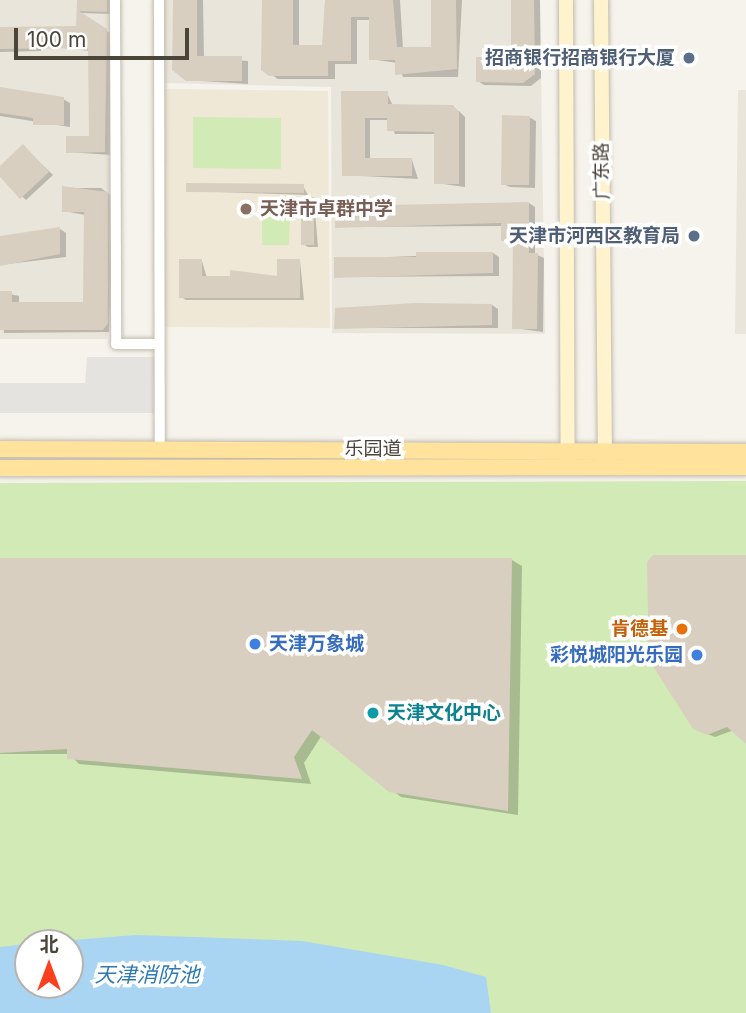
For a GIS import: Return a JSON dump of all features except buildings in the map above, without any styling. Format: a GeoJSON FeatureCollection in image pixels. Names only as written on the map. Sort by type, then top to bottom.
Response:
{"type":"FeatureCollection","features":[{"type":"Feature","properties":{"kind":"main road","name":"广东路"},"geometry":{"type":"LineString","coordinates":[[566,0],[568,468]]}},
{"type":"Feature","properties":{"kind":"main road","name":"广东路"},"geometry":{"type":"LineString","coordinates":[[601,0],[605,468]]}},
{"type":"Feature","properties":{"kind":"main road","name":"乐园道"},"geometry":{"type":"LineString","coordinates":[[0,449],[746,452]]}},
{"type":"Feature","properties":{"kind":"main road"},"geometry":{"type":"LineString","coordinates":[[160,449],[160,467]]}},
{"type":"Feature","properties":{"kind":"main road","name":"乐园道"},"geometry":{"type":"LineString","coordinates":[[0,468],[746,467]]}},
{"type":"Feature","properties":{"kind":"street"},"geometry":{"type":"LineString","coordinates":[[115,0],[116,344],[157,344]]}},
{"type":"Feature","properties":{"kind":"street"},"geometry":{"type":"LineString","coordinates":[[159,0],[157,344],[160,449]]}},
{"type":"Feature","properties":{"kind":"shaded area"},"geometry":{"type":"Polygon","coordinates":[[[0,0],[111,0],[112,325],[106,339],[0,339],[0,0]]]}},
{"type":"Feature","properties":{"kind":"shaded area"},"geometry":{"type":"Polygon","coordinates":[[[164,0],[540,0],[545,334],[332,333],[331,87],[164,83],[164,0]]]}},
{"type":"Feature","properties":{"kind":"shaded area","name":"天津市卓群中学"},"geometry":{"type":"Polygon","coordinates":[[[164,89],[328,91],[330,328],[163,327],[164,89]]]}},
{"type":"Feature","properties":{"kind":"shaded area"},"geometry":{"type":"Polygon","coordinates":[[[738,90],[746,90],[746,334],[735,334],[738,90]]]}},
{"type":"Feature","properties":{"kind":"shaded area"},"geometry":{"type":"Polygon","coordinates":[[[87,357],[155,357],[157,413],[0,413],[0,383],[85,383],[87,357]]]}},
{"type":"Feature","properties":{"kind":"green space"},"geometry":{"type":"Polygon","coordinates":[[[193,117],[281,118],[281,169],[193,168],[193,117]]]}},
{"type":"Feature","properties":{"kind":"green space"},"geometry":{"type":"Polygon","coordinates":[[[262,200],[290,201],[289,245],[262,245],[262,200]]]}},
{"type":"Feature","properties":{"kind":"green space","name":"天津文化中心"},"geometry":{"type":"Polygon","coordinates":[[[746,481],[746,1013],[0,1013],[0,483],[746,481]]]}},
{"type":"Feature","properties":{"kind":"water","name":"天津消防池"},"geometry":{"type":"Polygon","coordinates":[[[136,935],[302,941],[443,965],[486,977],[491,1013],[0,1013],[0,947],[14,946],[14,999],[84,999],[84,939],[136,935]]]}},
{"type":"Feature","properties":{"kind":"place","name":"招商银行招商银行大厦"},"geometry":{"type":"Point","coordinates":[689,58]}},
{"type":"Feature","properties":{"kind":"place","name":"天津市卓群中学"},"geometry":{"type":"Point","coordinates":[246,209]}},
{"type":"Feature","properties":{"kind":"place","name":"天津市河西区教育局"},"geometry":{"type":"Point","coordinates":[694,236]}},
{"type":"Feature","properties":{"kind":"place","name":"肯德基"},"geometry":{"type":"Point","coordinates":[682,629]}},
{"type":"Feature","properties":{"kind":"place","name":"天津万象城"},"geometry":{"type":"Point","coordinates":[255,644]}},
{"type":"Feature","properties":{"kind":"place","name":"彩悦城阳光乐园"},"geometry":{"type":"Point","coordinates":[697,655]}},
{"type":"Feature","properties":{"kind":"place","name":"天津文化中心"},"geometry":{"type":"Point","coordinates":[373,713]}}]}
